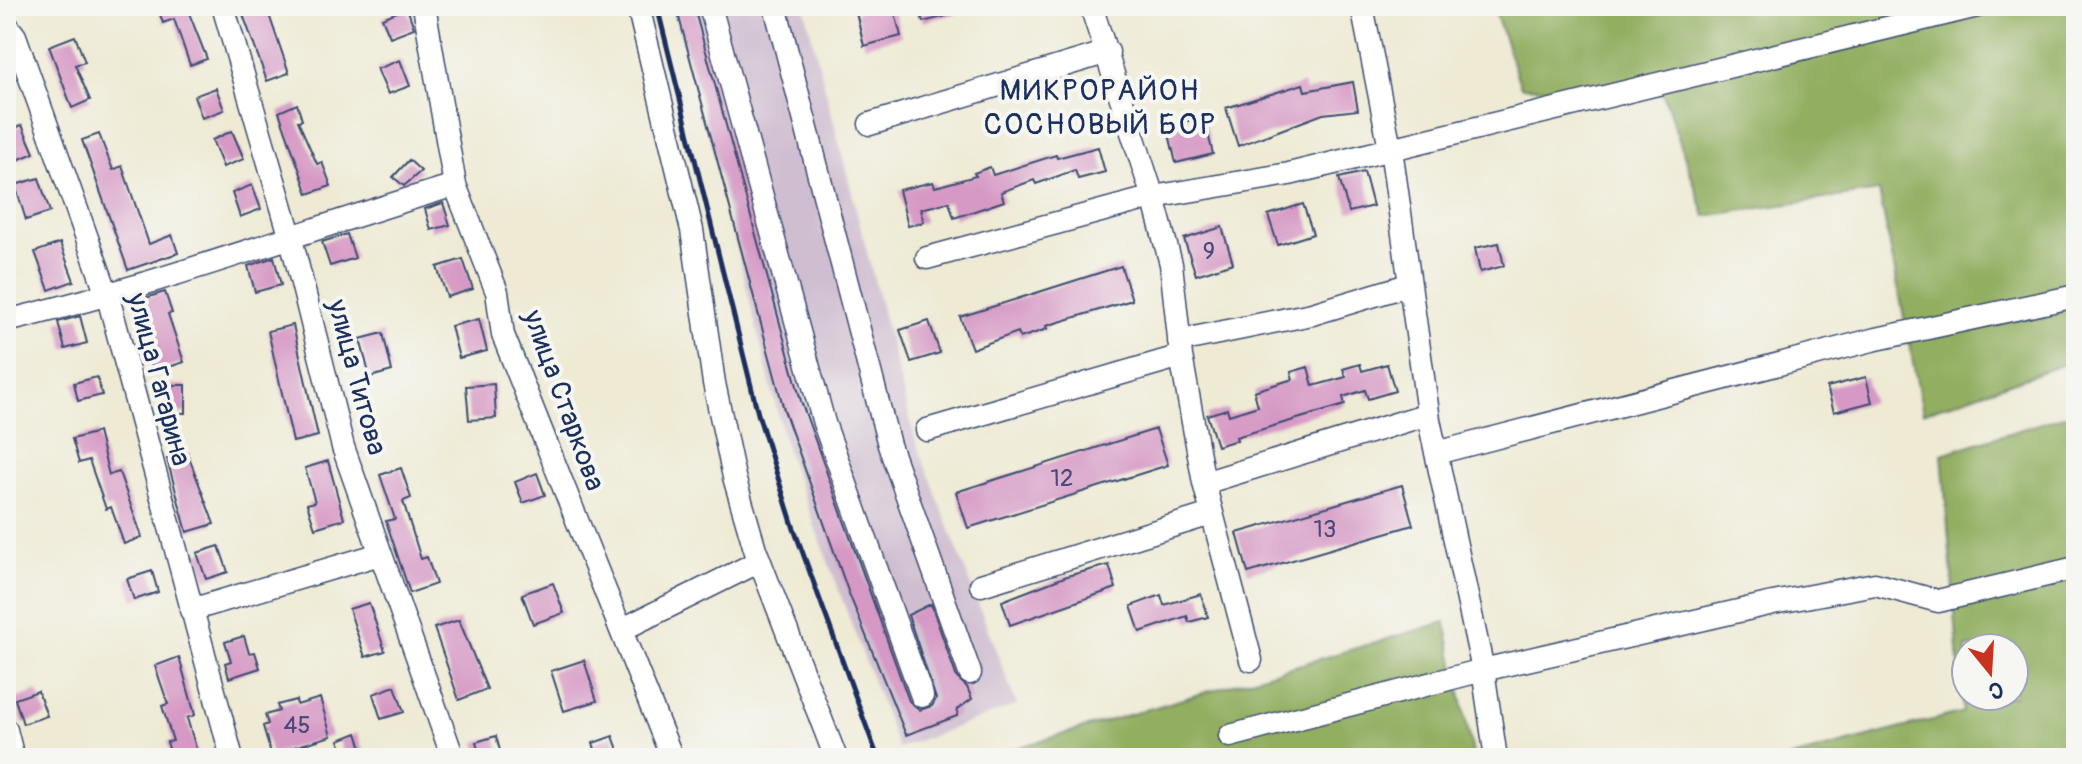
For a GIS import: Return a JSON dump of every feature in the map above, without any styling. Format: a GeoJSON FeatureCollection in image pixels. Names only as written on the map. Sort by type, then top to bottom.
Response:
{"type":"FeatureCollection","features":[{"type":"Feature","properties":{"kind":"street"},"geometry":{"type":"LineString","coordinates":[[6,11],[14,6]]}},
{"type":"Feature","properties":{"kind":"street","name":"улица Титова"},"geometry":{"type":"LineString","coordinates":[[223,6],[290,235],[343,447],[453,758]]}},
{"type":"Feature","properties":{"kind":"street","name":"улица Старкова"},"geometry":{"type":"LineString","coordinates":[[424,6],[455,185],[497,292],[503,335],[672,758]]}},
{"type":"Feature","properties":{"kind":"street"},"geometry":{"type":"LineString","coordinates":[[638,6],[692,230],[714,383],[734,477],[760,561],[836,758]]}},
{"type":"Feature","properties":{"kind":"street"},"geometry":{"type":"LineString","coordinates":[[710,6],[824,423],[922,696]]}},
{"type":"Feature","properties":{"kind":"street"},"geometry":{"type":"LineString","coordinates":[[775,6],[889,445],[970,673]]}},
{"type":"Feature","properties":{"kind":"street"},"geometry":{"type":"LineString","coordinates":[[1091,6],[1153,197],[1171,264],[1180,348],[1204,483],[1251,660]]}},
{"type":"Feature","properties":{"kind":"street"},"geometry":{"type":"LineString","coordinates":[[1362,6],[1390,148],[1428,417],[1483,670],[1496,758]]}},
{"type":"Feature","properties":{"kind":"street"},"geometry":{"type":"LineString","coordinates":[[927,258],[1153,197],[1289,174],[1977,6]]}},
{"type":"Feature","properties":{"kind":"street","name":"улица Гагарина"},"geometry":{"type":"LineString","coordinates":[[6,24],[15,36],[108,297],[232,758]]}},
{"type":"Feature","properties":{"kind":"street"},"geometry":{"type":"LineString","coordinates":[[870,124],[1108,52]]}},
{"type":"Feature","properties":{"kind":"street"},"geometry":{"type":"LineString","coordinates":[[6,321],[108,297],[290,235],[455,185]]}},
{"type":"Feature","properties":{"kind":"street"},"geometry":{"type":"LineString","coordinates":[[927,430],[1180,348],[1408,285]]}},
{"type":"Feature","properties":{"kind":"street"},"geometry":{"type":"LineString","coordinates":[[1436,453],[1872,340],[2076,296]]}},
{"type":"Feature","properties":{"kind":"street"},"geometry":{"type":"LineString","coordinates":[[1204,483],[1428,417]]}},
{"type":"Feature","properties":{"kind":"street"},"geometry":{"type":"LineString","coordinates":[[981,585],[1211,514]]}},
{"type":"Feature","properties":{"kind":"street"},"geometry":{"type":"LineString","coordinates":[[191,610],[380,554]]}},
{"type":"Feature","properties":{"kind":"street"},"geometry":{"type":"LineString","coordinates":[[621,630],[760,561]]}},
{"type":"Feature","properties":{"kind":"street"},"geometry":{"type":"LineString","coordinates":[[1230,736],[1483,670],[1773,603],[1875,584],[1938,601],[2076,568]]}},
{"type":"Feature","properties":{"kind":"street"},"geometry":{"type":"LineString","coordinates":[[6,730],[13,758]]}},
{"type":"Feature","properties":{"kind":"shaded area"},"geometry":{"type":"Polygon","coordinates":[[[671,6],[804,6],[915,439],[1017,705],[898,748],[788,455],[699,95],[671,6]]]}},
{"type":"Feature","properties":{"kind":"green space"},"geometry":{"type":"Polygon","coordinates":[[[1493,6],[2076,6],[2076,360],[1923,413],[1879,191],[1705,216],[1663,93],[1521,87],[1493,6]]]}},
{"type":"Feature","properties":{"kind":"green space"},"geometry":{"type":"Polygon","coordinates":[[[2076,412],[2076,758],[1788,758],[1963,712],[2030,712],[2030,632],[1956,632],[1942,454],[2076,412]]]}},
{"type":"Feature","properties":{"kind":"green space"},"geometry":{"type":"Polygon","coordinates":[[[1445,622],[1474,758],[982,758],[1445,622]]]}},
{"type":"Feature","properties":{"kind":"building"},"geometry":{"type":"Polygon","coordinates":[[[157,6],[204,6],[189,13],[207,59],[190,65],[174,19],[163,23],[157,6]]]}},
{"type":"Feature","properties":{"kind":"building"},"geometry":{"type":"Polygon","coordinates":[[[240,6],[266,6],[289,73],[267,81],[240,6]]]}},
{"type":"Feature","properties":{"kind":"building"},"geometry":{"type":"Polygon","coordinates":[[[676,6],[693,6],[695,11],[801,401],[909,701],[920,710],[932,706],[936,699],[908,615],[931,604],[957,678],[967,687],[972,699],[958,709],[957,716],[906,735],[848,591],[784,410],[676,6]]]}},
{"type":"Feature","properties":{"kind":"building"},"geometry":{"type":"Polygon","coordinates":[[[893,6],[901,36],[864,46],[856,12],[893,6]]]}},
{"type":"Feature","properties":{"kind":"building"},"geometry":{"type":"Polygon","coordinates":[[[919,6],[970,6],[970,10],[923,22],[919,6]]]}},
{"type":"Feature","properties":{"kind":"building"},"geometry":{"type":"Polygon","coordinates":[[[407,8],[414,28],[390,37],[382,18],[407,8]]]}},
{"type":"Feature","properties":{"kind":"building"},"geometry":{"type":"Polygon","coordinates":[[[75,36],[85,62],[75,65],[90,100],[72,108],[49,46],[75,36]]]}},
{"type":"Feature","properties":{"kind":"building"},"geometry":{"type":"Polygon","coordinates":[[[400,60],[410,86],[388,94],[377,69],[400,60]]]}},
{"type":"Feature","properties":{"kind":"building"},"geometry":{"type":"Polygon","coordinates":[[[1353,82],[1358,110],[1323,114],[1238,146],[1226,108],[1303,84],[1305,91],[1353,82]]]}},
{"type":"Feature","properties":{"kind":"building"},"geometry":{"type":"Polygon","coordinates":[[[216,88],[224,110],[202,118],[194,96],[216,88]]]}},
{"type":"Feature","properties":{"kind":"building"},"geometry":{"type":"Polygon","coordinates":[[[297,104],[302,120],[298,121],[317,164],[322,162],[331,186],[308,194],[279,112],[297,104]]]}},
{"type":"Feature","properties":{"kind":"building"},"geometry":{"type":"Polygon","coordinates":[[[1204,117],[1213,154],[1176,163],[1167,126],[1204,117]]]}},
{"type":"Feature","properties":{"kind":"building"},"geometry":{"type":"Polygon","coordinates":[[[22,125],[34,153],[6,165],[6,132],[22,125]]]}},
{"type":"Feature","properties":{"kind":"building"},"geometry":{"type":"Polygon","coordinates":[[[232,131],[244,159],[223,167],[212,140],[232,131]]]}},
{"type":"Feature","properties":{"kind":"building"},"geometry":{"type":"Polygon","coordinates":[[[99,134],[113,170],[122,166],[149,244],[172,235],[178,253],[128,270],[82,140],[99,134]]]}},
{"type":"Feature","properties":{"kind":"building"},"geometry":{"type":"Polygon","coordinates":[[[1098,147],[1105,172],[1078,179],[1075,170],[1036,184],[1034,180],[1001,192],[1004,201],[954,218],[949,202],[921,209],[924,222],[908,226],[899,190],[933,182],[935,187],[976,176],[974,173],[990,167],[993,175],[1056,155],[1057,158],[1098,147]]]}},
{"type":"Feature","properties":{"kind":"building"},"geometry":{"type":"Polygon","coordinates":[[[409,160],[421,171],[404,186],[393,177],[409,160]]]}},
{"type":"Feature","properties":{"kind":"building"},"geometry":{"type":"Polygon","coordinates":[[[1364,172],[1373,206],[1349,212],[1339,178],[1364,172]]]}},
{"type":"Feature","properties":{"kind":"building"},"geometry":{"type":"Polygon","coordinates":[[[39,178],[50,212],[26,220],[15,185],[39,178]]]}},
{"type":"Feature","properties":{"kind":"building"},"geometry":{"type":"Polygon","coordinates":[[[252,185],[261,209],[240,217],[232,193],[252,185]]]}},
{"type":"Feature","properties":{"kind":"building"},"geometry":{"type":"Polygon","coordinates":[[[443,203],[450,225],[431,230],[425,209],[443,203]]]}},
{"type":"Feature","properties":{"kind":"building"},"geometry":{"type":"Polygon","coordinates":[[[1303,204],[1313,234],[1278,245],[1268,215],[1303,204]]]}},
{"type":"Feature","properties":{"kind":"building"},"geometry":{"type":"Polygon","coordinates":[[[1222,227],[1233,263],[1196,275],[1184,239],[1222,227]]]}},
{"type":"Feature","properties":{"kind":"building"},"geometry":{"type":"Polygon","coordinates":[[[347,234],[355,258],[330,266],[322,242],[347,234]]]}},
{"type":"Feature","properties":{"kind":"building"},"geometry":{"type":"Polygon","coordinates":[[[60,243],[74,281],[49,290],[35,252],[60,243]]]}},
{"type":"Feature","properties":{"kind":"building"},"geometry":{"type":"Polygon","coordinates":[[[1499,243],[1504,266],[1480,272],[1475,248],[1499,243]]]}},
{"type":"Feature","properties":{"kind":"building"},"geometry":{"type":"Polygon","coordinates":[[[274,257],[281,285],[255,292],[248,266],[274,257]]]}},
{"type":"Feature","properties":{"kind":"building"},"geometry":{"type":"Polygon","coordinates":[[[463,259],[473,289],[447,297],[437,267],[463,259]]]}},
{"type":"Feature","properties":{"kind":"building"},"geometry":{"type":"Polygon","coordinates":[[[1121,266],[1132,300],[1046,326],[1047,329],[1020,338],[1018,332],[972,349],[960,317],[1121,266]]]}},
{"type":"Feature","properties":{"kind":"building"},"geometry":{"type":"Polygon","coordinates":[[[165,292],[172,313],[168,314],[184,362],[154,372],[145,344],[152,341],[139,300],[165,292]]]}},
{"type":"Feature","properties":{"kind":"building"},"geometry":{"type":"Polygon","coordinates":[[[80,316],[87,343],[65,349],[58,322],[80,316]]]}},
{"type":"Feature","properties":{"kind":"building"},"geometry":{"type":"Polygon","coordinates":[[[479,319],[487,351],[459,358],[451,326],[479,319]]]}},
{"type":"Feature","properties":{"kind":"building"},"geometry":{"type":"Polygon","coordinates":[[[929,321],[940,353],[911,362],[900,330],[929,321]]]}},
{"type":"Feature","properties":{"kind":"building"},"geometry":{"type":"Polygon","coordinates":[[[293,325],[318,436],[293,442],[268,331],[293,325]]]}},
{"type":"Feature","properties":{"kind":"building"},"geometry":{"type":"Polygon","coordinates":[[[383,333],[392,371],[370,377],[360,339],[383,333]]]}},
{"type":"Feature","properties":{"kind":"building"},"geometry":{"type":"Polygon","coordinates":[[[1360,364],[1362,371],[1387,364],[1395,391],[1368,399],[1365,390],[1343,397],[1345,405],[1236,437],[1237,440],[1217,446],[1207,415],[1227,409],[1229,415],[1258,406],[1254,391],[1293,379],[1291,372],[1308,367],[1313,386],[1346,377],[1343,369],[1360,364]]]}},
{"type":"Feature","properties":{"kind":"building"},"geometry":{"type":"Polygon","coordinates":[[[97,377],[102,395],[78,401],[74,383],[97,377]]]}},
{"type":"Feature","properties":{"kind":"building"},"geometry":{"type":"Polygon","coordinates":[[[1866,377],[1872,402],[1834,412],[1827,387],[1866,377]]]}},
{"type":"Feature","properties":{"kind":"building"},"geometry":{"type":"Polygon","coordinates":[[[494,384],[496,418],[469,420],[466,386],[494,384]]]}},
{"type":"Feature","properties":{"kind":"building"},"geometry":{"type":"Polygon","coordinates":[[[158,385],[186,385],[186,413],[158,413],[158,385]]]}},
{"type":"Feature","properties":{"kind":"building"},"geometry":{"type":"Polygon","coordinates":[[[1156,429],[1168,465],[968,528],[956,492],[1156,429]]]}},
{"type":"Feature","properties":{"kind":"building"},"geometry":{"type":"Polygon","coordinates":[[[98,432],[109,475],[119,472],[142,537],[124,544],[111,507],[106,509],[89,460],[79,463],[72,439],[98,432]]]}},
{"type":"Feature","properties":{"kind":"building"},"geometry":{"type":"Polygon","coordinates":[[[187,452],[214,524],[187,532],[167,459],[187,452]]]}},
{"type":"Feature","properties":{"kind":"building"},"geometry":{"type":"Polygon","coordinates":[[[328,461],[344,519],[315,528],[307,504],[315,502],[305,468],[328,461]]]}},
{"type":"Feature","properties":{"kind":"building"},"geometry":{"type":"Polygon","coordinates":[[[401,468],[411,498],[403,501],[421,559],[427,557],[436,584],[410,593],[386,521],[395,519],[380,475],[401,468]]]}},
{"type":"Feature","properties":{"kind":"building"},"geometry":{"type":"Polygon","coordinates":[[[537,473],[545,495],[523,503],[515,482],[537,473]]]}},
{"type":"Feature","properties":{"kind":"building"},"geometry":{"type":"Polygon","coordinates":[[[1402,485],[1413,525],[1248,573],[1237,533],[1402,485]]]}},
{"type":"Feature","properties":{"kind":"building"},"geometry":{"type":"Polygon","coordinates":[[[219,546],[228,572],[206,579],[197,553],[219,546]]]}},
{"type":"Feature","properties":{"kind":"building"},"geometry":{"type":"Polygon","coordinates":[[[1109,565],[1116,588],[1010,625],[1002,601],[1067,576],[1109,565]]]}},
{"type":"Feature","properties":{"kind":"building"},"geometry":{"type":"Polygon","coordinates":[[[152,571],[158,592],[134,600],[127,579],[152,571]]]}},
{"type":"Feature","properties":{"kind":"building"},"geometry":{"type":"Polygon","coordinates":[[[553,583],[564,613],[533,624],[522,594],[553,583]]]}},
{"type":"Feature","properties":{"kind":"building"},"geometry":{"type":"Polygon","coordinates":[[[1201,594],[1208,617],[1189,622],[1187,616],[1140,632],[1131,606],[1161,595],[1164,605],[1201,594]]]}},
{"type":"Feature","properties":{"kind":"building"},"geometry":{"type":"Polygon","coordinates":[[[369,603],[385,651],[365,657],[349,609],[369,603]]]}},
{"type":"Feature","properties":{"kind":"building"},"geometry":{"type":"Polygon","coordinates":[[[459,620],[487,689],[459,700],[434,628],[459,620]]]}},
{"type":"Feature","properties":{"kind":"building"},"geometry":{"type":"Polygon","coordinates":[[[244,636],[249,653],[255,652],[260,668],[229,678],[225,663],[231,661],[225,642],[244,636]]]}},
{"type":"Feature","properties":{"kind":"building"},"geometry":{"type":"Polygon","coordinates":[[[179,657],[195,715],[187,718],[199,758],[172,758],[167,742],[173,741],[162,706],[168,704],[155,666],[179,657]]]}},
{"type":"Feature","properties":{"kind":"building"},"geometry":{"type":"Polygon","coordinates":[[[584,660],[597,701],[564,711],[551,671],[584,660]]]}},
{"type":"Feature","properties":{"kind":"building"},"geometry":{"type":"Polygon","coordinates":[[[395,686],[404,712],[381,719],[373,694],[395,686]]]}},
{"type":"Feature","properties":{"kind":"building"},"geometry":{"type":"Polygon","coordinates":[[[38,691],[47,716],[23,724],[15,699],[38,691]]]}},
{"type":"Feature","properties":{"kind":"building"},"geometry":{"type":"Polygon","coordinates":[[[320,698],[331,736],[271,754],[263,726],[268,724],[265,715],[279,711],[277,705],[296,700],[297,705],[320,698]]]}},
{"type":"Feature","properties":{"kind":"building"},"geometry":{"type":"Polygon","coordinates":[[[357,733],[364,754],[345,758],[339,740],[357,733]]]}},
{"type":"Feature","properties":{"kind":"building"},"geometry":{"type":"Polygon","coordinates":[[[496,736],[502,758],[480,758],[476,742],[496,736]]]}},
{"type":"Feature","properties":{"kind":"building"},"geometry":{"type":"Polygon","coordinates":[[[613,736],[621,758],[598,758],[593,743],[613,736]]]}},
{"type":"Feature","properties":{"kind":"railway"},"geometry":{"type":"LineString","coordinates":[[657,6],[758,414],[794,529],[878,758]]}},
{"type":"Feature","properties":{"kind":"district","name":"МИКРОРАЙОН СОСНОВЫЙ БОР"},"geometry":{"type":"Point","coordinates":[1100,107]}}]}
